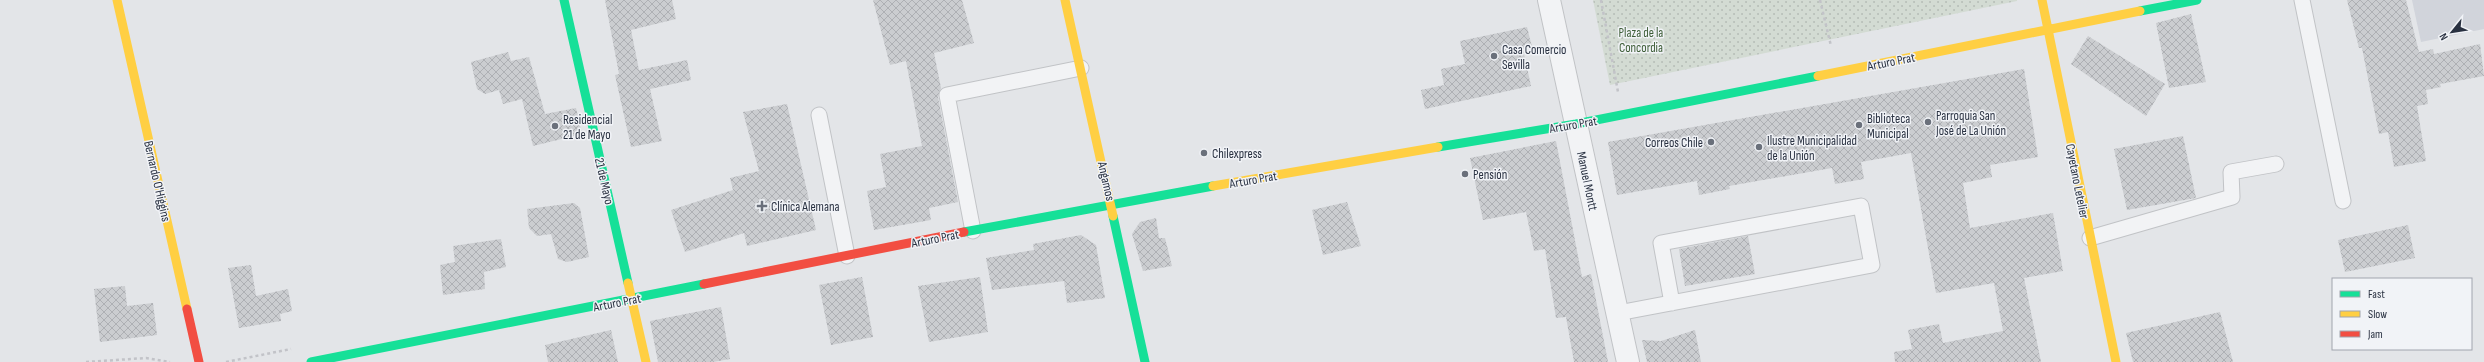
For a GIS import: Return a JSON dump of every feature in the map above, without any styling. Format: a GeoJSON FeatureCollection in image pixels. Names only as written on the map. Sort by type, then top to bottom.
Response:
{"type":"FeatureCollection","features":[{"type":"Feature","properties":{"kind":"main road","name":"Bernardo O'Higgins"},"geometry":{"type":"LineString","coordinates":[[117,0],[199,362]]}},
{"type":"Feature","properties":{"kind":"main road","name":"21 de Mayo"},"geometry":{"type":"LineString","coordinates":[[564,0],[646,362]]}},
{"type":"Feature","properties":{"kind":"main road","name":"Angamos"},"geometry":{"type":"LineString","coordinates":[[1065,0],[1112,203],[1145,362]]}},
{"type":"Feature","properties":{"kind":"main road","name":"Cayetano Letelier"},"geometry":{"type":"LineString","coordinates":[[2042,0],[2116,362]]}},
{"type":"Feature","properties":{"kind":"main road","name":"Arturo Prat"},"geometry":{"type":"LineString","coordinates":[[311,362],[1112,203],[1576,124],[2197,0]]}},
{"type":"Feature","properties":{"kind":"street","name":"Manuel Montt"},"geometry":{"type":"LineString","coordinates":[[1549,0],[1628,362]]}},
{"type":"Feature","properties":{"kind":"lane"},"geometry":{"type":"LineString","coordinates":[[2302,0],[2343,202]]}},
{"type":"Feature","properties":{"kind":"lane"},"geometry":{"type":"LineString","coordinates":[[973,231],[947,95],[1081,68]]}},
{"type":"Feature","properties":{"kind":"lane"},"geometry":{"type":"LineString","coordinates":[[819,115],[847,256]]}},
{"type":"Feature","properties":{"kind":"lane"},"geometry":{"type":"LineString","coordinates":[[2090,238],[2232,197],[2231,172],[2276,164]]}},
{"type":"Feature","properties":{"kind":"lane"},"geometry":{"type":"LineString","coordinates":[[1618,313],[1672,303],[1872,265],[1861,206],[1661,243],[1672,303]]}},
{"type":"Feature","properties":{"kind":"path"},"geometry":{"type":"LineString","coordinates":[[1601,0],[1618,92]]}},
{"type":"Feature","properties":{"kind":"path"},"geometry":{"type":"LineString","coordinates":[[1820,0],[1831,46]]}},
{"type":"Feature","properties":{"kind":"path"},"geometry":{"type":"LineString","coordinates":[[86,362],[146,358],[170,362]]}},
{"type":"Feature","properties":{"kind":"shaded area"},"geometry":{"type":"Polygon","coordinates":[[[2412,0],[2484,0],[2484,29],[2421,42],[2412,0]]]}},
{"type":"Feature","properties":{"kind":"green space","name":"Plaza de la Concordia"},"geometry":{"type":"Polygon","coordinates":[[[1593,0],[2017,0],[2017,1],[1610,85],[1593,0]]]}},
{"type":"Feature","properties":{"kind":"building"},"geometry":{"type":"Polygon","coordinates":[[[605,0],[672,0],[676,19],[631,30],[639,70],[687,60],[691,80],[650,89],[662,141],[631,147],[615,75],[619,74],[605,0]]]}},
{"type":"Feature","properties":{"kind":"building"},"geometry":{"type":"Polygon","coordinates":[[[873,0],[962,0],[974,43],[934,53],[941,88],[938,97],[958,202],[929,208],[931,220],[874,230],[867,191],[886,187],[880,154],[922,146],[906,61],[890,65],[873,0]]]}},
{"type":"Feature","properties":{"kind":"building"},"geometry":{"type":"Polygon","coordinates":[[[2347,0],[2406,0],[2419,52],[2433,49],[2434,54],[2480,44],[2484,76],[2440,84],[2441,87],[2426,90],[2428,104],[2417,106],[2426,161],[2394,167],[2388,132],[2379,134],[2362,48],[2359,48],[2347,0]]]}},
{"type":"Feature","properties":{"kind":"building"},"geometry":{"type":"Polygon","coordinates":[[[2191,14],[2206,82],[2169,88],[2156,23],[2191,14]]]}},
{"type":"Feature","properties":{"kind":"building","name":"Casa Comercio Sevilla"},"geometry":{"type":"Polygon","coordinates":[[[1527,27],[1532,47],[1523,49],[1531,86],[1425,109],[1421,90],[1444,85],[1441,69],[1465,64],[1460,41],[1527,27]]]}},
{"type":"Feature","properties":{"kind":"building"},"geometry":{"type":"Polygon","coordinates":[[[2088,36],[2165,84],[2146,116],[2071,64],[2088,36]]]}},
{"type":"Feature","properties":{"kind":"building"},"geometry":{"type":"Polygon","coordinates":[[[508,52],[511,61],[529,57],[545,114],[576,108],[582,134],[533,146],[522,99],[503,104],[499,90],[485,94],[477,89],[471,62],[508,52]]]}},
{"type":"Feature","properties":{"kind":"building"},"geometry":{"type":"Polygon","coordinates":[[[2024,69],[2038,157],[1990,165],[1992,177],[1963,183],[1970,228],[2053,213],[2063,271],[2024,278],[2041,362],[1895,362],[1894,352],[1912,349],[1908,330],[1939,324],[1943,343],[2003,331],[1994,283],[1936,293],[1911,153],[1861,162],[1864,179],[1835,184],[1832,168],[1729,186],[1730,189],[1699,195],[1697,181],[1617,195],[1608,142],[2024,69]]]}},
{"type":"Feature","properties":{"kind":"building"},"geometry":{"type":"Polygon","coordinates":[[[787,104],[816,230],[747,246],[744,233],[685,252],[671,210],[733,190],[730,178],[759,171],[743,112],[787,104]]]}},
{"type":"Feature","properties":{"kind":"building"},"geometry":{"type":"Polygon","coordinates":[[[2183,136],[2196,198],[2127,210],[2114,149],[2183,136]]]}},
{"type":"Feature","properties":{"kind":"building"},"geometry":{"type":"Polygon","coordinates":[[[1556,141],[1582,277],[1591,274],[1608,362],[1574,362],[1566,317],[1556,318],[1545,249],[1534,251],[1526,212],[1483,220],[1470,158],[1556,141]]]}},
{"type":"Feature","properties":{"kind":"building"},"geometry":{"type":"Polygon","coordinates":[[[1347,202],[1361,246],[1323,255],[1312,210],[1347,202]]]}},
{"type":"Feature","properties":{"kind":"building"},"geometry":{"type":"Polygon","coordinates":[[[574,203],[580,208],[589,257],[567,262],[558,259],[551,234],[537,236],[529,228],[527,209],[574,203]]]}},
{"type":"Feature","properties":{"kind":"building"},"geometry":{"type":"Polygon","coordinates":[[[1156,218],[1159,238],[1165,238],[1172,266],[1143,271],[1132,234],[1140,222],[1156,218]]]}},
{"type":"Feature","properties":{"kind":"building"},"geometry":{"type":"Polygon","coordinates":[[[2408,225],[2415,258],[2345,272],[2338,240],[2408,225]]]}},
{"type":"Feature","properties":{"kind":"building"},"geometry":{"type":"Polygon","coordinates":[[[1081,235],[1096,245],[1105,298],[1067,303],[1064,281],[992,290],[986,258],[1034,250],[1033,244],[1081,235]]]}},
{"type":"Feature","properties":{"kind":"building"},"geometry":{"type":"Polygon","coordinates":[[[1748,236],[1755,274],[1685,286],[1679,249],[1748,236]]]}},
{"type":"Feature","properties":{"kind":"building"},"geometry":{"type":"Polygon","coordinates":[[[501,239],[506,267],[484,272],[485,289],[443,295],[440,265],[455,262],[453,246],[501,239]]]}},
{"type":"Feature","properties":{"kind":"building"},"geometry":{"type":"Polygon","coordinates":[[[251,265],[256,296],[288,289],[292,311],[280,314],[281,321],[239,328],[228,268],[251,265]]]}},
{"type":"Feature","properties":{"kind":"building"},"geometry":{"type":"Polygon","coordinates":[[[862,277],[873,337],[831,345],[819,285],[862,277]]]}},
{"type":"Feature","properties":{"kind":"building"},"geometry":{"type":"Polygon","coordinates":[[[980,277],[988,332],[929,342],[918,286],[980,277]]]}},
{"type":"Feature","properties":{"kind":"building"},"geometry":{"type":"Polygon","coordinates":[[[125,286],[127,306],[153,303],[157,335],[100,342],[94,289],[125,286]]]}},
{"type":"Feature","properties":{"kind":"building"},"geometry":{"type":"Polygon","coordinates":[[[721,307],[730,359],[713,362],[658,362],[650,321],[721,307]]]}},
{"type":"Feature","properties":{"kind":"building"},"geometry":{"type":"Polygon","coordinates":[[[2220,312],[2233,362],[2133,362],[2126,333],[2220,312]]]}},
{"type":"Feature","properties":{"kind":"building"},"geometry":{"type":"Polygon","coordinates":[[[611,330],[618,362],[548,362],[545,345],[611,330]]]}},
{"type":"Feature","properties":{"kind":"building"},"geometry":{"type":"Polygon","coordinates":[[[1695,330],[1701,362],[1647,362],[1642,340],[1661,341],[1695,330]]]}},
{"type":"Feature","properties":{"kind":"traffic: fast"},"geometry":{"type":"LineString","coordinates":[[564,0],[628,283]]}},
{"type":"Feature","properties":{"kind":"traffic: fast"},"geometry":{"type":"LineString","coordinates":[[2140,11],[2197,0]]}},
{"type":"Feature","properties":{"kind":"traffic: fast"},"geometry":{"type":"LineString","coordinates":[[1438,147],[1576,124],[1818,76]]}},
{"type":"Feature","properties":{"kind":"traffic: fast"},"geometry":{"type":"LineString","coordinates":[[964,232],[1213,186]]}},
{"type":"Feature","properties":{"kind":"traffic: fast"},"geometry":{"type":"LineString","coordinates":[[1113,216],[1145,362]]}},
{"type":"Feature","properties":{"kind":"traffic: fast"},"geometry":{"type":"LineString","coordinates":[[311,362],[704,284]]}},
{"type":"Feature","properties":{"kind":"traffic: slow"},"geometry":{"type":"LineString","coordinates":[[117,0],[187,309]]}},
{"type":"Feature","properties":{"kind":"traffic: slow"},"geometry":{"type":"LineString","coordinates":[[1065,0],[1113,216]]}},
{"type":"Feature","properties":{"kind":"traffic: slow"},"geometry":{"type":"LineString","coordinates":[[2042,0],[2116,362]]}},
{"type":"Feature","properties":{"kind":"traffic: slow"},"geometry":{"type":"LineString","coordinates":[[1818,76],[2140,11]]}},
{"type":"Feature","properties":{"kind":"traffic: slow"},"geometry":{"type":"LineString","coordinates":[[1213,186],[1438,147]]}},
{"type":"Feature","properties":{"kind":"traffic: slow"},"geometry":{"type":"LineString","coordinates":[[628,283],[646,362]]}},
{"type":"Feature","properties":{"kind":"traffic: jam"},"geometry":{"type":"LineString","coordinates":[[704,284],[964,232]]}},
{"type":"Feature","properties":{"kind":"traffic: jam"},"geometry":{"type":"LineString","coordinates":[[187,309],[199,362]]}},
{"type":"Feature","properties":{"kind":"place","name":"Casa Comercio Sevilla"},"geometry":{"type":"Point","coordinates":[1494,56]}},
{"type":"Feature","properties":{"kind":"place","name":"Parroquia San José de La Unión"},"geometry":{"type":"Point","coordinates":[1928,122]}},
{"type":"Feature","properties":{"kind":"place","name":"Biblioteca Municipal"},"geometry":{"type":"Point","coordinates":[1859,125]}},
{"type":"Feature","properties":{"kind":"place","name":"Residencial 21 de Mayo"},"geometry":{"type":"Point","coordinates":[555,126]}},
{"type":"Feature","properties":{"kind":"place","name":"Correos Chile"},"geometry":{"type":"Point","coordinates":[1711,142]}},
{"type":"Feature","properties":{"kind":"place","name":"Ilustre Municipalidad de la Unión"},"geometry":{"type":"Point","coordinates":[1759,147]}},
{"type":"Feature","properties":{"kind":"place","name":"Chilexpress"},"geometry":{"type":"Point","coordinates":[1204,153]}},
{"type":"Feature","properties":{"kind":"place","name":"Pensión"},"geometry":{"type":"Point","coordinates":[1465,174]}},
{"type":"Feature","properties":{"kind":"place","name":"Clínica Alemana"},"geometry":{"type":"Point","coordinates":[762,206]}}]}
